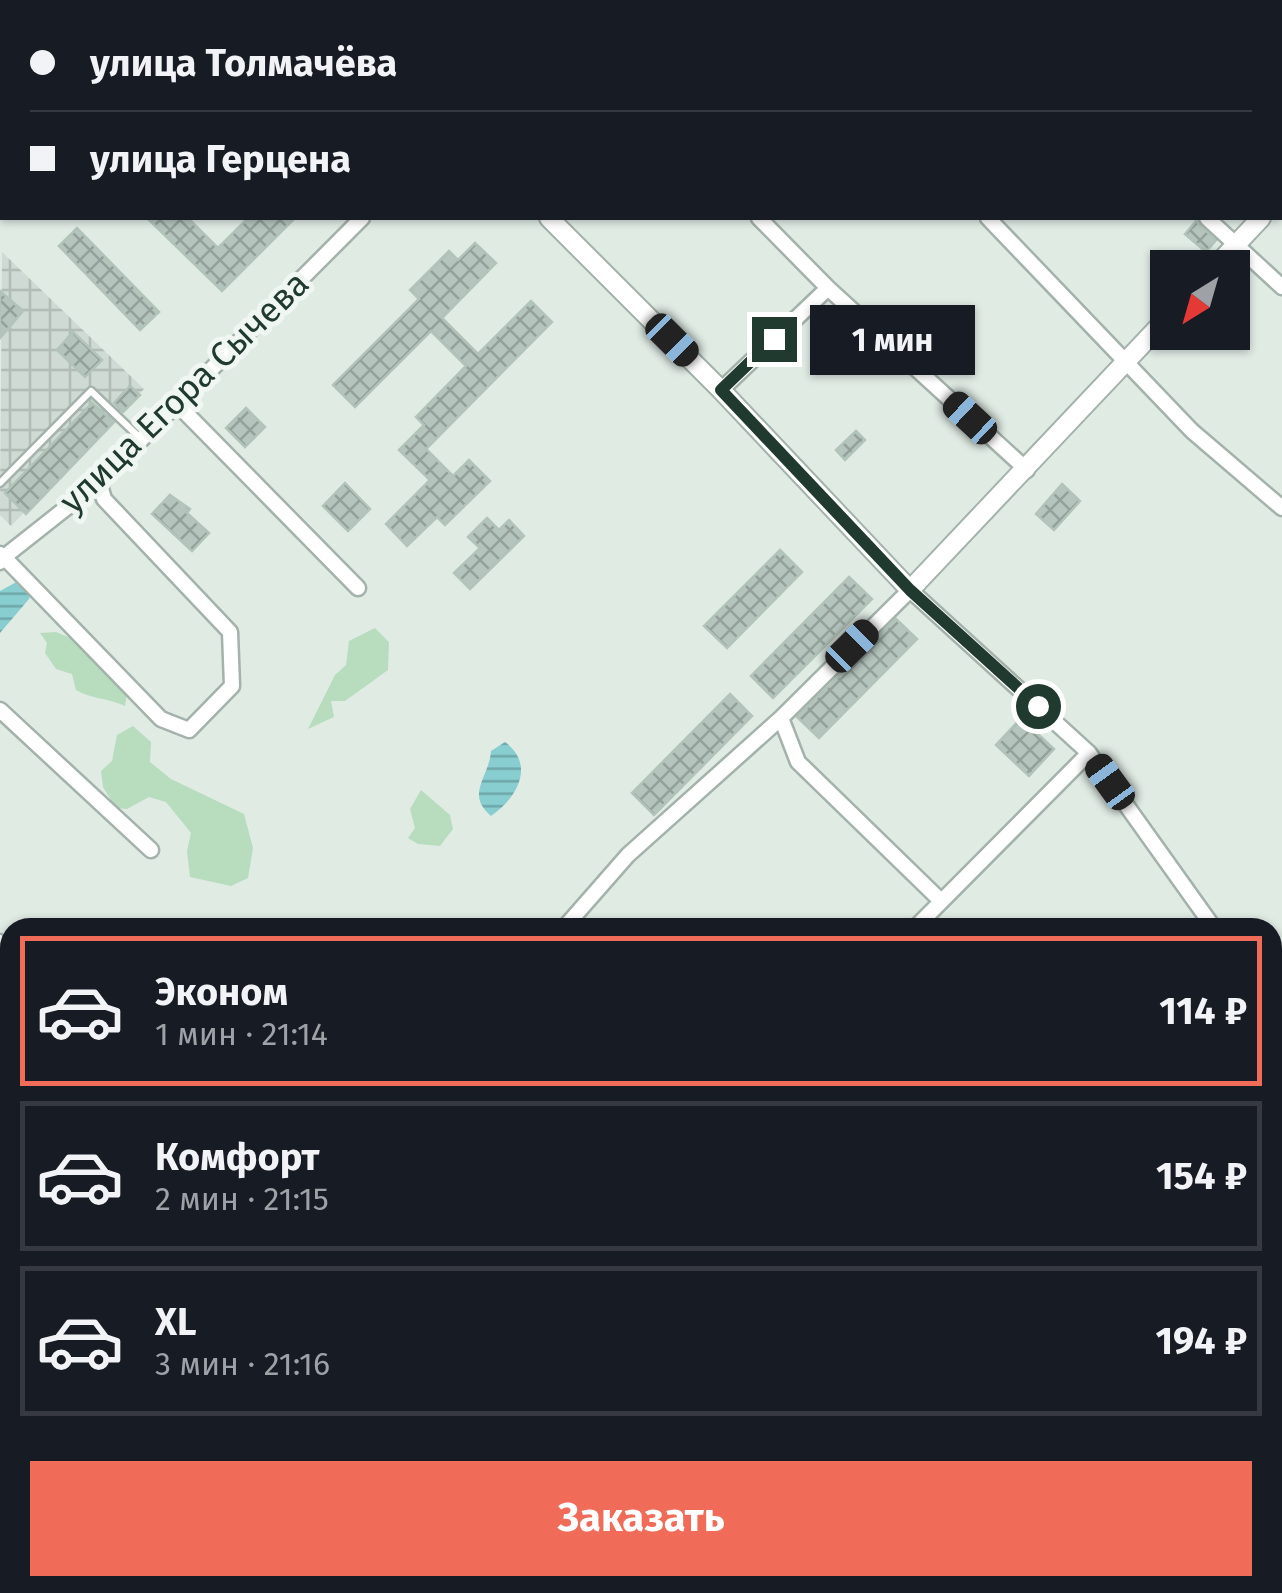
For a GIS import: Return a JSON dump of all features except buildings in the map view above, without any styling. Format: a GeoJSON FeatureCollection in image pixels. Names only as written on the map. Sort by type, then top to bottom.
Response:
{"type":"FeatureCollection","features":[{"type":"Feature","properties":{"kind":"street","name":"улица Егора Сычева"},"geometry":{"type":"LineString","coordinates":[[1,558],[100,482],[360,220]]}},
{"type":"Feature","properties":{"kind":"street"},"geometry":{"type":"LineString","coordinates":[[551,220],[721,390],[910,590],[1089,753],[1207,918]]}},
{"type":"Feature","properties":{"kind":"street"},"geometry":{"type":"LineString","coordinates":[[761,220],[828,288],[1027,470]]}},
{"type":"Feature","properties":{"kind":"street"},"geometry":{"type":"LineString","coordinates":[[990,220],[1192,431],[1282,508]]}},
{"type":"Feature","properties":{"kind":"street"},"geometry":{"type":"LineString","coordinates":[[1208,220],[1282,287]]}},
{"type":"Feature","properties":{"kind":"street"},"geometry":{"type":"LineString","coordinates":[[1231,250],[1258,220]]}},
{"type":"Feature","properties":{"kind":"street"},"geometry":{"type":"LineString","coordinates":[[721,390],[828,288]]}},
{"type":"Feature","properties":{"kind":"street"},"geometry":{"type":"LineString","coordinates":[[573,918],[628,855],[781,718],[910,590],[1150,336]]}},
{"type":"Feature","properties":{"kind":"street"},"geometry":{"type":"LineString","coordinates":[[176,402],[358,588]]}},
{"type":"Feature","properties":{"kind":"street"},"geometry":{"type":"LineString","coordinates":[[1,558],[161,720],[189,730],[232,686],[230,632],[104,499],[100,482]]}},
{"type":"Feature","properties":{"kind":"street"},"geometry":{"type":"LineString","coordinates":[[0,710],[152,850]]}},
{"type":"Feature","properties":{"kind":"street"},"geometry":{"type":"LineString","coordinates":[[781,718],[798,762],[940,900]]}},
{"type":"Feature","properties":{"kind":"street"},"geometry":{"type":"LineString","coordinates":[[924,918],[1089,753]]}},
{"type":"Feature","properties":{"kind":"lane"},"geometry":{"type":"LineString","coordinates":[[0,482],[91,391],[140,438]]}},
{"type":"Feature","properties":{"kind":"shaded area"},"geometry":{"type":"Polygon","coordinates":[[[2,252],[144,389],[11,526],[0,515],[2,252]]]}},
{"type":"Feature","properties":{"kind":"green space"},"geometry":{"type":"Polygon","coordinates":[[[375,628],[389,642],[388,670],[345,701],[331,701],[334,717],[308,729],[335,675],[346,665],[349,641],[375,628]]]}},
{"type":"Feature","properties":{"kind":"green space"},"geometry":{"type":"Polygon","coordinates":[[[56,632],[73,639],[127,693],[125,706],[76,690],[72,674],[56,669],[45,653],[47,643],[40,633],[56,632]]]}},
{"type":"Feature","properties":{"kind":"green space"},"geometry":{"type":"Polygon","coordinates":[[[133,726],[151,742],[150,762],[171,779],[244,814],[253,848],[248,878],[231,886],[190,877],[187,851],[191,833],[166,802],[149,797],[127,809],[116,808],[103,787],[101,771],[112,761],[117,735],[133,726]]]}},
{"type":"Feature","properties":{"kind":"green space"},"geometry":{"type":"Polygon","coordinates":[[[421,790],[450,815],[453,829],[440,846],[418,844],[408,838],[415,828],[410,809],[421,790]]]}},
{"type":"Feature","properties":{"kind":"water"},"geometry":{"type":"Polygon","coordinates":[[[20,580],[31,594],[0,633],[0,591],[20,580]]]}},
{"type":"Feature","properties":{"kind":"water"},"geometry":{"type":"Polygon","coordinates":[[[505,742],[520,761],[521,771],[509,800],[491,816],[480,800],[480,785],[491,751],[505,742]]]}},
{"type":"Feature","properties":{"kind":"route"},"geometry":{"type":"LineString","coordinates":[[774,339],[721,390],[910,590],[1038,706]]}}]}
